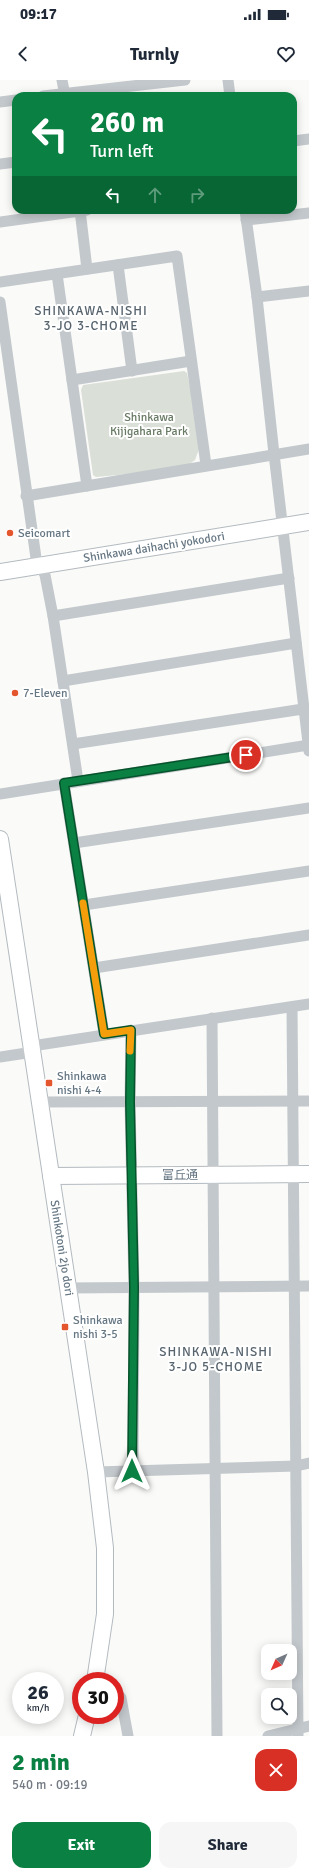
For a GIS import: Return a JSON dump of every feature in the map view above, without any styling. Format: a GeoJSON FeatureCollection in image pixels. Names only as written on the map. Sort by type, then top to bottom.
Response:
{"type":"FeatureCollection","features":[{"type":"Feature","properties":{"kind":"street"},"geometry":{"type":"LineString","coordinates":[[62,80],[64,92]]}},
{"type":"Feature","properties":{"kind":"street"},"geometry":{"type":"LineString","coordinates":[[88,92],[185,80]]}},
{"type":"Feature","properties":{"kind":"street"},"geometry":{"type":"LineString","coordinates":[[228,80],[230,92]]}},
{"type":"Feature","properties":{"kind":"street"},"geometry":{"type":"LineString","coordinates":[[0,102],[12,100]]}},
{"type":"Feature","properties":{"kind":"street"},"geometry":{"type":"LineString","coordinates":[[297,140],[309,139]]}},
{"type":"Feature","properties":{"kind":"street"},"geometry":{"type":"LineString","coordinates":[[0,164],[12,162]]}},
{"type":"Feature","properties":{"kind":"street"},"geometry":{"type":"LineString","coordinates":[[297,213],[309,213]]}},
{"type":"Feature","properties":{"kind":"street"},"geometry":{"type":"LineString","coordinates":[[0,222],[55,214]]}},
{"type":"Feature","properties":{"kind":"street"},"geometry":{"type":"LineString","coordinates":[[82,214],[88,269]]}},
{"type":"Feature","properties":{"kind":"street"},"geometry":{"type":"LineString","coordinates":[[0,794],[64,783],[308,747],[257,297],[246,215],[278,214]]}},
{"type":"Feature","properties":{"kind":"street"},"geometry":{"type":"LineString","coordinates":[[0,282],[177,256],[206,465]]}},
{"type":"Feature","properties":{"kind":"street"},"geometry":{"type":"LineString","coordinates":[[118,265],[132,371]]}},
{"type":"Feature","properties":{"kind":"street"},"geometry":{"type":"LineString","coordinates":[[57,274],[88,486]]}},
{"type":"Feature","properties":{"kind":"street"},"geometry":{"type":"LineString","coordinates":[[257,297],[309,291]]}},
{"type":"Feature","properties":{"kind":"street"},"geometry":{"type":"LineString","coordinates":[[0,302],[26,496],[36,558],[45,575],[53,616],[78,781]]}},
{"type":"Feature","properties":{"kind":"street"},"geometry":{"type":"LineString","coordinates":[[72,380],[191,361]]}},
{"type":"Feature","properties":{"kind":"street"},"geometry":{"type":"LineString","coordinates":[[26,496],[309,449]]}},
{"type":"Feature","properties":{"kind":"street","name":"Shinkawa daihachi yokodori"},"geometry":{"type":"LineString","coordinates":[[0,572],[309,522]]}},
{"type":"Feature","properties":{"kind":"street"},"geometry":{"type":"LineString","coordinates":[[53,616],[289,578]]}},
{"type":"Feature","properties":{"kind":"street"},"geometry":{"type":"LineString","coordinates":[[63,681],[296,643]]}},
{"type":"Feature","properties":{"kind":"street"},"geometry":{"type":"LineString","coordinates":[[73,744],[303,709]]}},
{"type":"Feature","properties":{"kind":"street"},"geometry":{"type":"LineString","coordinates":[[64,783],[104,1034]]}},
{"type":"Feature","properties":{"kind":"street"},"geometry":{"type":"LineString","coordinates":[[74,843],[309,808]]}},
{"type":"Feature","properties":{"kind":"street","name":"Shinkotoni 2jo dori"},"geometry":{"type":"LineString","coordinates":[[0,840],[4,893],[32,1049],[96,1472],[105,1548],[105,1614],[97,1672]]}},
{"type":"Feature","properties":{"kind":"street"},"geometry":{"type":"LineString","coordinates":[[84,905],[309,871]]}},
{"type":"Feature","properties":{"kind":"street"},"geometry":{"type":"LineString","coordinates":[[94,968],[309,935]]}},
{"type":"Feature","properties":{"kind":"street"},"geometry":{"type":"LineString","coordinates":[[0,1057],[104,1034],[309,1004]]}},
{"type":"Feature","properties":{"kind":"street"},"geometry":{"type":"LineString","coordinates":[[268,1736],[302,1730],[296,1466],[292,1007]]}},
{"type":"Feature","properties":{"kind":"street"},"geometry":{"type":"LineString","coordinates":[[212,1018],[217,1736]]}},
{"type":"Feature","properties":{"kind":"street"},"geometry":{"type":"LineString","coordinates":[[131,1030],[130,1102],[134,1287],[132,1471]]}},
{"type":"Feature","properties":{"kind":"street"},"geometry":{"type":"LineString","coordinates":[[40,1102],[309,1101]]}},
{"type":"Feature","properties":{"kind":"street","name":"富丘通"},"geometry":{"type":"LineString","coordinates":[[51,1176],[309,1174]]}},
{"type":"Feature","properties":{"kind":"street"},"geometry":{"type":"LineString","coordinates":[[68,1288],[309,1286]]}},
{"type":"Feature","properties":{"kind":"street"},"geometry":{"type":"LineString","coordinates":[[96,1472],[296,1466],[309,1463]]}},
{"type":"Feature","properties":{"kind":"street"},"geometry":{"type":"LineString","coordinates":[[124,1714],[128,1736]]}},
{"type":"Feature","properties":{"kind":"street"},"geometry":{"type":"LineString","coordinates":[[82,1736],[85,1724]]}},
{"type":"Feature","properties":{"kind":"green space","name":"Shinkawa Kijigahara Park"},"geometry":{"type":"Polygon","coordinates":[[[184,371],[187,373],[202,441],[195,460],[182,469],[96,477],[93,475],[81,390],[83,385],[184,371]]]}},
{"type":"Feature","properties":{"kind":"slow traffic"},"geometry":{"type":"LineString","coordinates":[[83,903],[104,1034],[131,1030],[130,1051]]}},
{"type":"Feature","properties":{"kind":"place","name":"Seicomart"},"geometry":{"type":"Point","coordinates":[10,533]}},
{"type":"Feature","properties":{"kind":"place","name":"7-Eleven"},"geometry":{"type":"Point","coordinates":[15,693]}},
{"type":"Feature","properties":{"kind":"place","name":"Shinkawa nishi 4-4"},"geometry":{"type":"Point","coordinates":[49,1083]}},
{"type":"Feature","properties":{"kind":"place","name":"Shinkawa nishi 3-5"},"geometry":{"type":"Point","coordinates":[65,1327]}},
{"type":"Feature","properties":{"kind":"district","name":"SHINKAWA-NISHI 3-JO 3-CHOME"},"geometry":{"type":"Point","coordinates":[91,318]}},
{"type":"Feature","properties":{"kind":"district","name":"SHINKAWA-NISHI 3-JO 5-CHOME"},"geometry":{"type":"Point","coordinates":[216,1358]}},
{"type":"Feature","properties":{"kind":"route"},"geometry":{"type":"LineString","coordinates":[[132,1471],[134,1287],[130,1102],[131,1030],[104,1034],[64,783],[246,755]]}}]}
